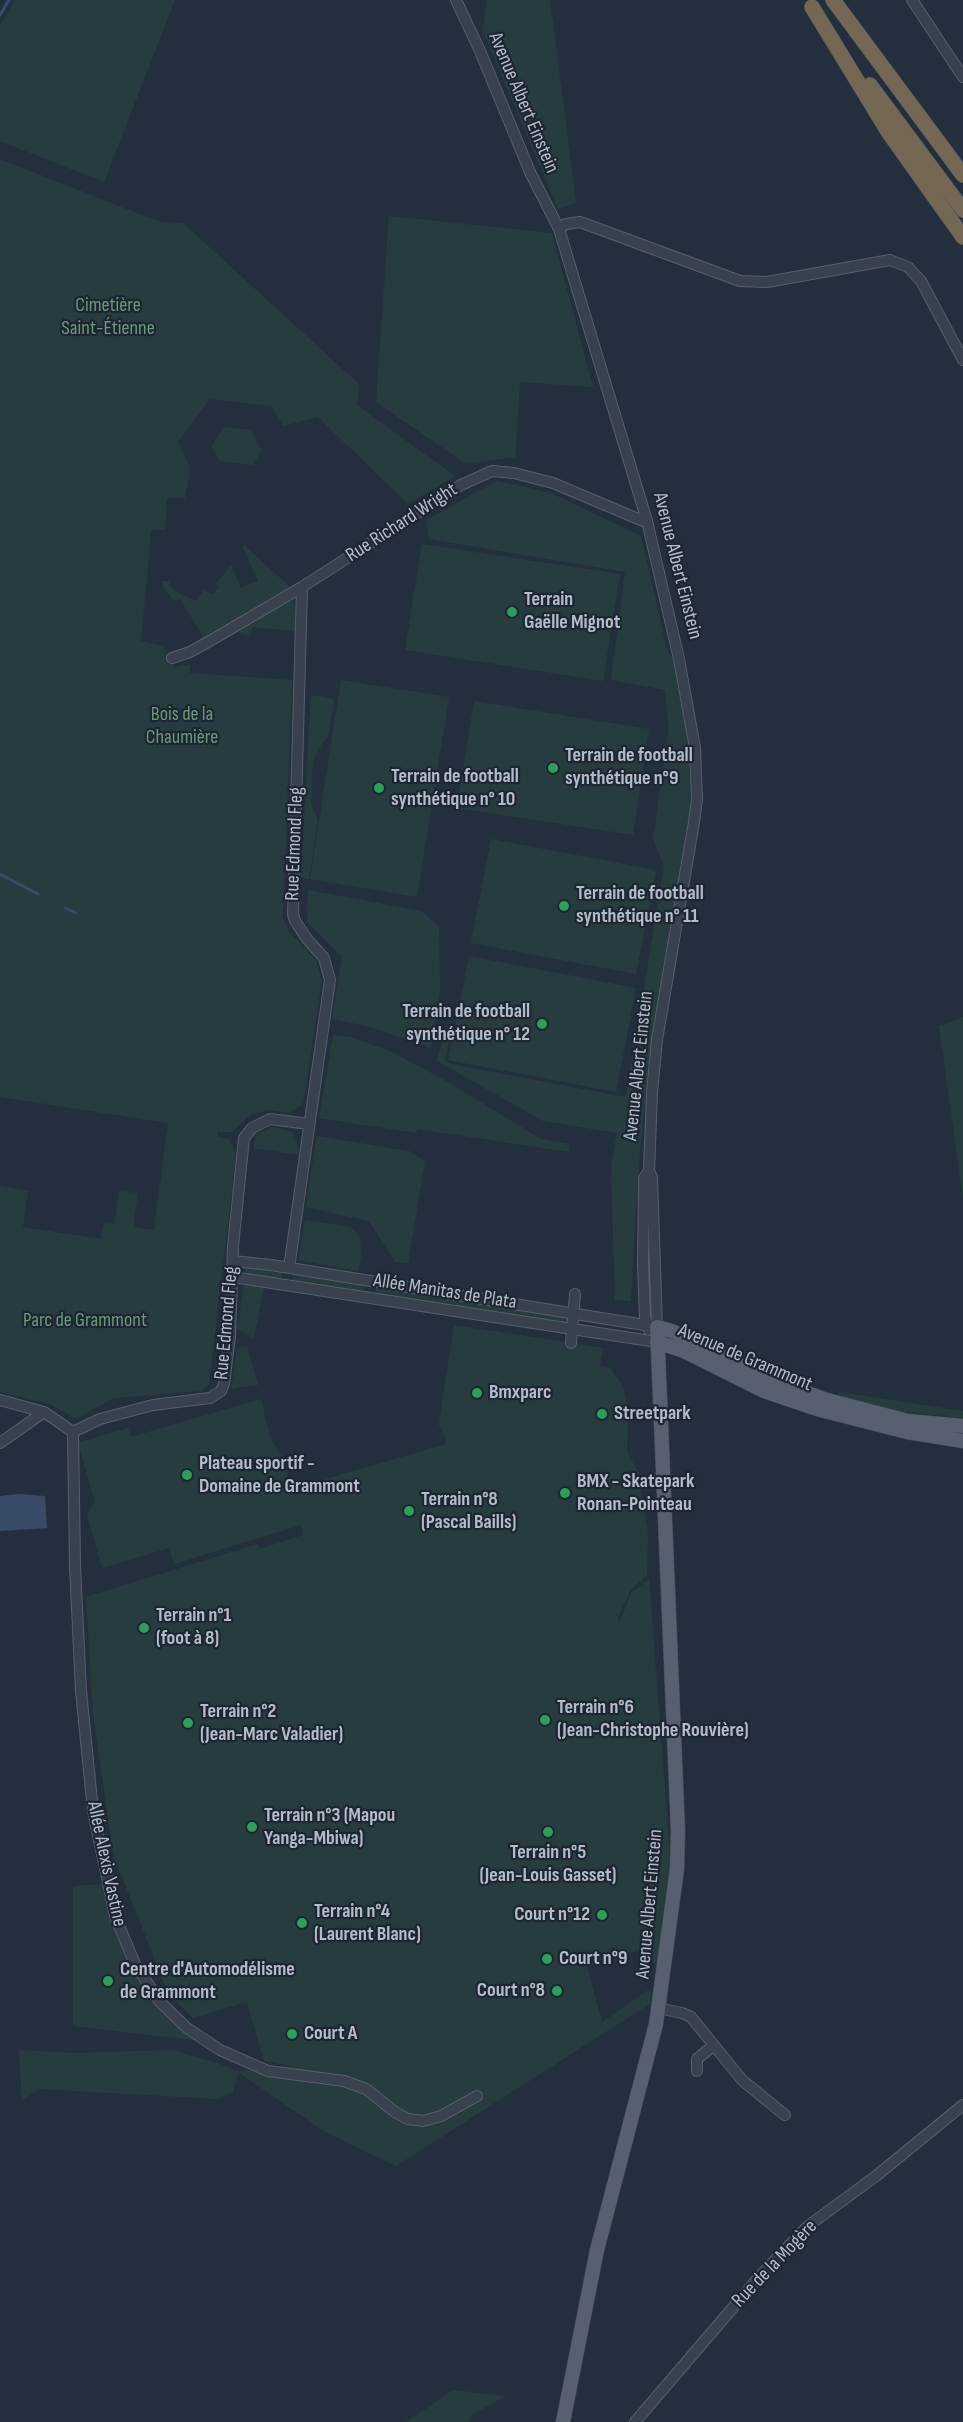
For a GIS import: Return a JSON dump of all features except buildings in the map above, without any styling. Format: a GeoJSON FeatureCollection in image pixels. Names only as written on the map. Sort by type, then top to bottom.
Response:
{"type":"FeatureCollection","features":[{"type":"Feature","properties":{"kind":"highway"},"geometry":{"type":"LineString","coordinates":[[832,0],[963,175]]}},
{"type":"Feature","properties":{"kind":"highway"},"geometry":{"type":"LineString","coordinates":[[809,4],[963,210]]}},
{"type":"Feature","properties":{"kind":"highway"},"geometry":{"type":"LineString","coordinates":[[809,4],[889,133],[963,237]]}},
{"type":"Feature","properties":{"kind":"main road","name":"Avenue Albert Einstein"},"geometry":{"type":"LineString","coordinates":[[563,2422],[597,2250],[642,2082],[658,2008],[678,1852],[657,1342],[652,1326]]}},
{"type":"Feature","properties":{"kind":"main road","name":"Avenue de Grammont"},"geometry":{"type":"LineString","coordinates":[[652,1326],[672,1331],[822,1405],[907,1432],[963,1441]]}},
{"type":"Feature","properties":{"kind":"main road","name":"Avenue de Grammont"},"geometry":{"type":"LineString","coordinates":[[657,1342],[684,1351],[764,1391],[822,1405],[908,1421],[963,1426]]}},
{"type":"Feature","properties":{"kind":"main road"},"geometry":{"type":"LineString","coordinates":[[658,1369],[672,1354],[684,1351]]}},
{"type":"Feature","properties":{"kind":"street","name":"Avenue Albert Einstein"},"geometry":{"type":"LineString","coordinates":[[456,0],[480,51],[530,172],[559,229],[647,520],[679,659],[695,747],[697,775],[694,822],[654,1064],[649,1171],[652,1177],[652,1326]]}},
{"type":"Feature","properties":{"kind":"street"},"geometry":{"type":"LineString","coordinates":[[912,0],[963,77]]}},
{"type":"Feature","properties":{"kind":"street"},"geometry":{"type":"LineString","coordinates":[[559,229],[567,224],[580,222],[740,281],[767,282],[890,260],[908,267],[921,281],[963,360]]}},
{"type":"Feature","properties":{"kind":"street","name":"Rue Richard Wright"},"geometry":{"type":"LineString","coordinates":[[172,658],[177,658],[197,648],[302,587],[461,485],[492,471],[514,473],[553,483],[643,521],[647,520]]}},
{"type":"Feature","properties":{"kind":"street","name":"Rue Edmond Fleg"},"geometry":{"type":"LineString","coordinates":[[289,1268],[330,980],[324,957],[301,930],[293,914],[302,587]]}},
{"type":"Feature","properties":{"kind":"street","name":"Rue Edmond Fleg"},"geometry":{"type":"LineString","coordinates":[[73,1432],[100,1419],[153,1405],[210,1398],[221,1391],[224,1384],[230,1337],[233,1261],[244,1138],[252,1128],[270,1119],[309,1124]]}},
{"type":"Feature","properties":{"kind":"street","name":"Allée Manitas de Plata"},"geometry":{"type":"LineString","coordinates":[[233,1261],[574,1312],[652,1326]]}},
{"type":"Feature","properties":{"kind":"street","name":"Allée Manitas de Plata"},"geometry":{"type":"LineString","coordinates":[[233,1276],[657,1342]]}},
{"type":"Feature","properties":{"kind":"street"},"geometry":{"type":"LineString","coordinates":[[570,1342],[575,1294]]}},
{"type":"Feature","properties":{"kind":"street"},"geometry":{"type":"LineString","coordinates":[[0,1400],[44,1412],[73,1432]]}},
{"type":"Feature","properties":{"kind":"street"},"geometry":{"type":"LineString","coordinates":[[0,1443],[44,1412]]}},
{"type":"Feature","properties":{"kind":"street","name":"Allée Alexis Vastine"},"geometry":{"type":"LineString","coordinates":[[73,1432],[75,1566],[81,1691],[93,1811],[115,1916],[135,1964],[160,2002],[186,2028],[220,2050],[259,2067],[294,2076],[344,2081],[366,2090],[408,2119],[423,2121],[441,2116],[477,2096]]}},
{"type":"Feature","properties":{"kind":"street"},"geometry":{"type":"LineString","coordinates":[[658,2008],[687,2014],[742,2080],[785,2115]]}},
{"type":"Feature","properties":{"kind":"street"},"geometry":{"type":"LineString","coordinates":[[697,2071],[697,2059],[714,2045]]}},
{"type":"Feature","properties":{"kind":"street","name":"Rue de la Mogère"},"geometry":{"type":"LineString","coordinates":[[635,2422],[760,2276],[808,2226],[876,2176],[963,2104]]}},
{"type":"Feature","properties":{"kind":"green space"},"geometry":{"type":"Polygon","coordinates":[[[15,0],[175,0],[104,182],[0,141],[0,26],[15,0]]]}},
{"type":"Feature","properties":{"kind":"green space"},"geometry":{"type":"Polygon","coordinates":[[[487,0],[550,0],[576,202],[558,209],[483,31],[487,0]]]}},
{"type":"Feature","properties":{"kind":"green space"},"geometry":{"type":"Polygon","coordinates":[[[0,159],[152,219],[161,222],[183,223],[359,384],[357,405],[455,476],[408,504],[318,417],[283,426],[272,406],[210,399],[178,442],[190,468],[185,498],[167,498],[165,530],[151,530],[141,641],[163,646],[176,667],[190,664],[190,673],[292,680],[283,918],[289,932],[316,960],[322,981],[303,1104],[289,1113],[269,1110],[250,1115],[232,1132],[217,1132],[217,1137],[229,1139],[236,1154],[209,1384],[202,1391],[114,1398],[76,1419],[50,1404],[0,1392],[0,1186],[28,1191],[23,1227],[101,1239],[104,1223],[115,1224],[119,1191],[138,1193],[133,1227],[154,1230],[168,1123],[0,1097],[0,159]]]}},
{"type":"Feature","properties":{"kind":"green space"},"geometry":{"type":"Polygon","coordinates":[[[389,216],[552,233],[593,387],[520,382],[515,457],[466,464],[376,402],[389,216]]]}},
{"type":"Feature","properties":{"kind":"green space"},"geometry":{"type":"Polygon","coordinates":[[[224,427],[251,430],[261,450],[253,465],[220,461],[211,446],[224,427]]]}},
{"type":"Feature","properties":{"kind":"green space"},"geometry":{"type":"Polygon","coordinates":[[[497,481],[551,493],[641,536],[666,645],[675,665],[689,747],[691,809],[649,1062],[638,1174],[631,1301],[615,1300],[611,1167],[617,1133],[543,1121],[437,1061],[445,1029],[452,1020],[445,1061],[450,1064],[626,1097],[664,866],[653,839],[669,729],[665,690],[611,680],[625,572],[429,539],[426,520],[497,481]]]}},
{"type":"Feature","properties":{"kind":"green space","name":"Terrain Gaëlle Mignot"},"geometry":{"type":"Polygon","coordinates":[[[422,544],[620,574],[603,681],[405,650],[422,544]]]}},
{"type":"Feature","properties":{"kind":"green space"},"geometry":{"type":"Polygon","coordinates":[[[244,545],[290,587],[204,638],[180,599],[173,600],[163,586],[163,581],[169,581],[169,585],[175,591],[195,601],[204,590],[213,595],[219,587],[216,584],[231,565],[241,588],[258,581],[243,548],[244,545]]]}},
{"type":"Feature","properties":{"kind":"green space"},"geometry":{"type":"Polygon","coordinates":[[[286,600],[292,601],[295,607],[295,631],[252,627],[251,636],[240,634],[238,629],[286,600]]]}},
{"type":"Feature","properties":{"kind":"green space","name":"Terrain de football synthétique n° 10"},"geometry":{"type":"Polygon","coordinates":[[[341,680],[449,697],[417,897],[310,879],[341,680]]]}},
{"type":"Feature","properties":{"kind":"green space"},"geometry":{"type":"Polygon","coordinates":[[[311,695],[334,699],[328,736],[314,759],[312,773],[311,803],[318,821],[309,879],[301,878],[311,695]]]}},
{"type":"Feature","properties":{"kind":"green space","name":"Terrain de football synthétique n°9"},"geometry":{"type":"Polygon","coordinates":[[[474,701],[649,729],[633,835],[457,808],[474,701]]]}},
{"type":"Feature","properties":{"kind":"green space","name":"Terrain de football synthétique n° 11"},"geometry":{"type":"Polygon","coordinates":[[[491,839],[656,870],[636,974],[471,943],[491,839]]]}},
{"type":"Feature","properties":{"kind":"green space"},"geometry":{"type":"Polygon","coordinates":[[[308,890],[422,911],[439,927],[440,991],[431,1048],[371,1027],[332,1019],[342,957],[307,922],[308,890]]]}},
{"type":"Feature","properties":{"kind":"green space","name":"Terrain de football synthétique n° 12"},"geometry":{"type":"Polygon","coordinates":[[[469,956],[636,988],[616,1092],[448,1060],[469,956]]]}},
{"type":"Feature","properties":{"kind":"green space"},"geometry":{"type":"Polygon","coordinates":[[[963,1017],[963,1197],[939,1026],[963,1017]]]}},
{"type":"Feature","properties":{"kind":"green space"},"geometry":{"type":"Polygon","coordinates":[[[333,1035],[351,1037],[392,1052],[446,1081],[541,1139],[570,1144],[569,1152],[418,1129],[416,1133],[319,1118],[333,1035]]]}},
{"type":"Feature","properties":{"kind":"green space"},"geometry":{"type":"Polygon","coordinates":[[[274,1127],[292,1132],[299,1155],[253,1148],[256,1134],[274,1127]]]}},
{"type":"Feature","properties":{"kind":"green space"},"geometry":{"type":"Polygon","coordinates":[[[317,1136],[409,1151],[425,1161],[408,1263],[395,1262],[369,1221],[305,1207],[317,1136]]]}},
{"type":"Feature","properties":{"kind":"green space"},"geometry":{"type":"Polygon","coordinates":[[[305,1220],[351,1227],[360,1237],[361,1258],[358,1271],[298,1260],[305,1220]]]}},
{"type":"Feature","properties":{"kind":"green space"},"geometry":{"type":"Polygon","coordinates":[[[247,1266],[281,1271],[282,1276],[279,1280],[247,1275],[244,1270],[247,1266]]]}},
{"type":"Feature","properties":{"kind":"green space"},"geometry":{"type":"Polygon","coordinates":[[[293,1273],[364,1285],[363,1294],[292,1282],[293,1273]]]}},
{"type":"Feature","properties":{"kind":"green space"},"geometry":{"type":"Polygon","coordinates":[[[244,1284],[264,1286],[254,1338],[237,1329],[244,1284]]]}},
{"type":"Feature","properties":{"kind":"green space"},"geometry":{"type":"Polygon","coordinates":[[[376,1286],[570,1317],[569,1325],[375,1294],[376,1286]]]}},
{"type":"Feature","properties":{"kind":"green space"},"geometry":{"type":"Polygon","coordinates":[[[454,1325],[604,1348],[600,1365],[610,1368],[623,1386],[628,1406],[627,1452],[637,1470],[648,1533],[647,1575],[630,1591],[618,1618],[619,1624],[631,1593],[649,1579],[671,1867],[659,1968],[648,1959],[646,1948],[587,1967],[602,2022],[650,1989],[651,2003],[396,2166],[325,2132],[238,2072],[233,2092],[218,2099],[39,2089],[22,2101],[19,2050],[74,2053],[172,2050],[237,2071],[296,2067],[264,2061],[247,2002],[193,2018],[168,1993],[113,1854],[93,1713],[86,1597],[258,1544],[260,1549],[303,1535],[301,1525],[174,1564],[169,1548],[102,1568],[87,1515],[95,1502],[78,1443],[128,1428],[131,1437],[261,1399],[270,1437],[284,1461],[291,1489],[446,1444],[439,1425],[454,1325]]]}},
{"type":"Feature","properties":{"kind":"green space"},"geometry":{"type":"Polygon","coordinates":[[[247,1346],[258,1385],[231,1389],[237,1348],[247,1346]]]}},
{"type":"Feature","properties":{"kind":"green space"},"geometry":{"type":"Polygon","coordinates":[[[839,1392],[963,1411],[963,1418],[886,1410],[838,1397],[839,1392]]]}},
{"type":"Feature","properties":{"kind":"green space","name":"Centre d'Automodélisme de Grammont"},"geometry":{"type":"Polygon","coordinates":[[[104,1884],[112,1922],[174,2022],[193,2040],[73,2026],[73,1886],[104,1884]]]}},
{"type":"Feature","properties":{"kind":"green space"},"geometry":{"type":"Polygon","coordinates":[[[453,2390],[506,2396],[471,2415],[469,2422],[406,2422],[453,2390]]]}},
{"type":"Feature","properties":{"kind":"water"},"geometry":{"type":"Polygon","coordinates":[[[18,1494],[45,1496],[47,1528],[0,1531],[0,1496],[18,1494]]]}},
{"type":"Feature","properties":{"kind":"waterway"},"geometry":{"type":"LineString","coordinates":[[0,15],[9,0]]}},
{"type":"Feature","properties":{"kind":"waterway"},"geometry":{"type":"LineString","coordinates":[[0,874],[38,894]]}},
{"type":"Feature","properties":{"kind":"waterway"},"geometry":{"type":"LineString","coordinates":[[65,908],[76,913]]}},
{"type":"Feature","properties":{"kind":"place","name":"Terrain Gaëlle Mignot"},"geometry":{"type":"Point","coordinates":[512,612]}},
{"type":"Feature","properties":{"kind":"place","name":"Terrain de football synthétique n°9"},"geometry":{"type":"Point","coordinates":[553,768]}},
{"type":"Feature","properties":{"kind":"place","name":"Terrain de football synthétique n° 10"},"geometry":{"type":"Point","coordinates":[379,788]}},
{"type":"Feature","properties":{"kind":"place","name":"Terrain de football synthétique n° 11"},"geometry":{"type":"Point","coordinates":[564,906]}},
{"type":"Feature","properties":{"kind":"place","name":"Terrain de football synthétique n° 12"},"geometry":{"type":"Point","coordinates":[542,1024]}},
{"type":"Feature","properties":{"kind":"place","name":"Bmxparc"},"geometry":{"type":"Point","coordinates":[477,1393]}},
{"type":"Feature","properties":{"kind":"place","name":"Streetpark"},"geometry":{"type":"Point","coordinates":[602,1414]}},
{"type":"Feature","properties":{"kind":"place","name":"Plateau sportif - Domaine de Grammont"},"geometry":{"type":"Point","coordinates":[187,1475]}},
{"type":"Feature","properties":{"kind":"place","name":"BMX - Skatepark Ronan-Pointeau"},"geometry":{"type":"Point","coordinates":[565,1493]}},
{"type":"Feature","properties":{"kind":"place","name":"Terrain n°8 (Pascal Baills)"},"geometry":{"type":"Point","coordinates":[409,1511]}},
{"type":"Feature","properties":{"kind":"place","name":"Terrain n°1 (foot à 8)"},"geometry":{"type":"Point","coordinates":[144,1628]}},
{"type":"Feature","properties":{"kind":"place","name":"Terrain n°6 (Jean-Christophe Rouvière)"},"geometry":{"type":"Point","coordinates":[545,1720]}},
{"type":"Feature","properties":{"kind":"place","name":"Terrain n°2 (Jean-Marc Valadier)"},"geometry":{"type":"Point","coordinates":[188,1723]}},
{"type":"Feature","properties":{"kind":"place","name":"Terrain n°3 (Mapou Yanga-Mbiwa)"},"geometry":{"type":"Point","coordinates":[252,1827]}},
{"type":"Feature","properties":{"kind":"place","name":"Terrain n°5 (Jean-Louis Gasset)"},"geometry":{"type":"Point","coordinates":[548,1832]}},
{"type":"Feature","properties":{"kind":"place","name":"Court n°12"},"geometry":{"type":"Point","coordinates":[602,1915]}},
{"type":"Feature","properties":{"kind":"place","name":"Terrain n°4 (Laurent Blanc)"},"geometry":{"type":"Point","coordinates":[302,1923]}},
{"type":"Feature","properties":{"kind":"place","name":"Court n°9"},"geometry":{"type":"Point","coordinates":[547,1959]}},
{"type":"Feature","properties":{"kind":"place","name":"Centre d'Automodélisme de Grammont"},"geometry":{"type":"Point","coordinates":[108,1981]}},
{"type":"Feature","properties":{"kind":"place","name":"Court n°8"},"geometry":{"type":"Point","coordinates":[557,1991]}},
{"type":"Feature","properties":{"kind":"place","name":"Court A"},"geometry":{"type":"Point","coordinates":[292,2034]}},
{"type":"Feature","properties":{"kind":"park label","name":"Cimetière Saint-Étienne"},"geometry":{"type":"Point","coordinates":[108,318]}},
{"type":"Feature","properties":{"kind":"park label","name":"Bois de la Chaumière"},"geometry":{"type":"Point","coordinates":[182,726]}},
{"type":"Feature","properties":{"kind":"park label","name":"Parc de Grammont"},"geometry":{"type":"Point","coordinates":[85,1321]}}]}
